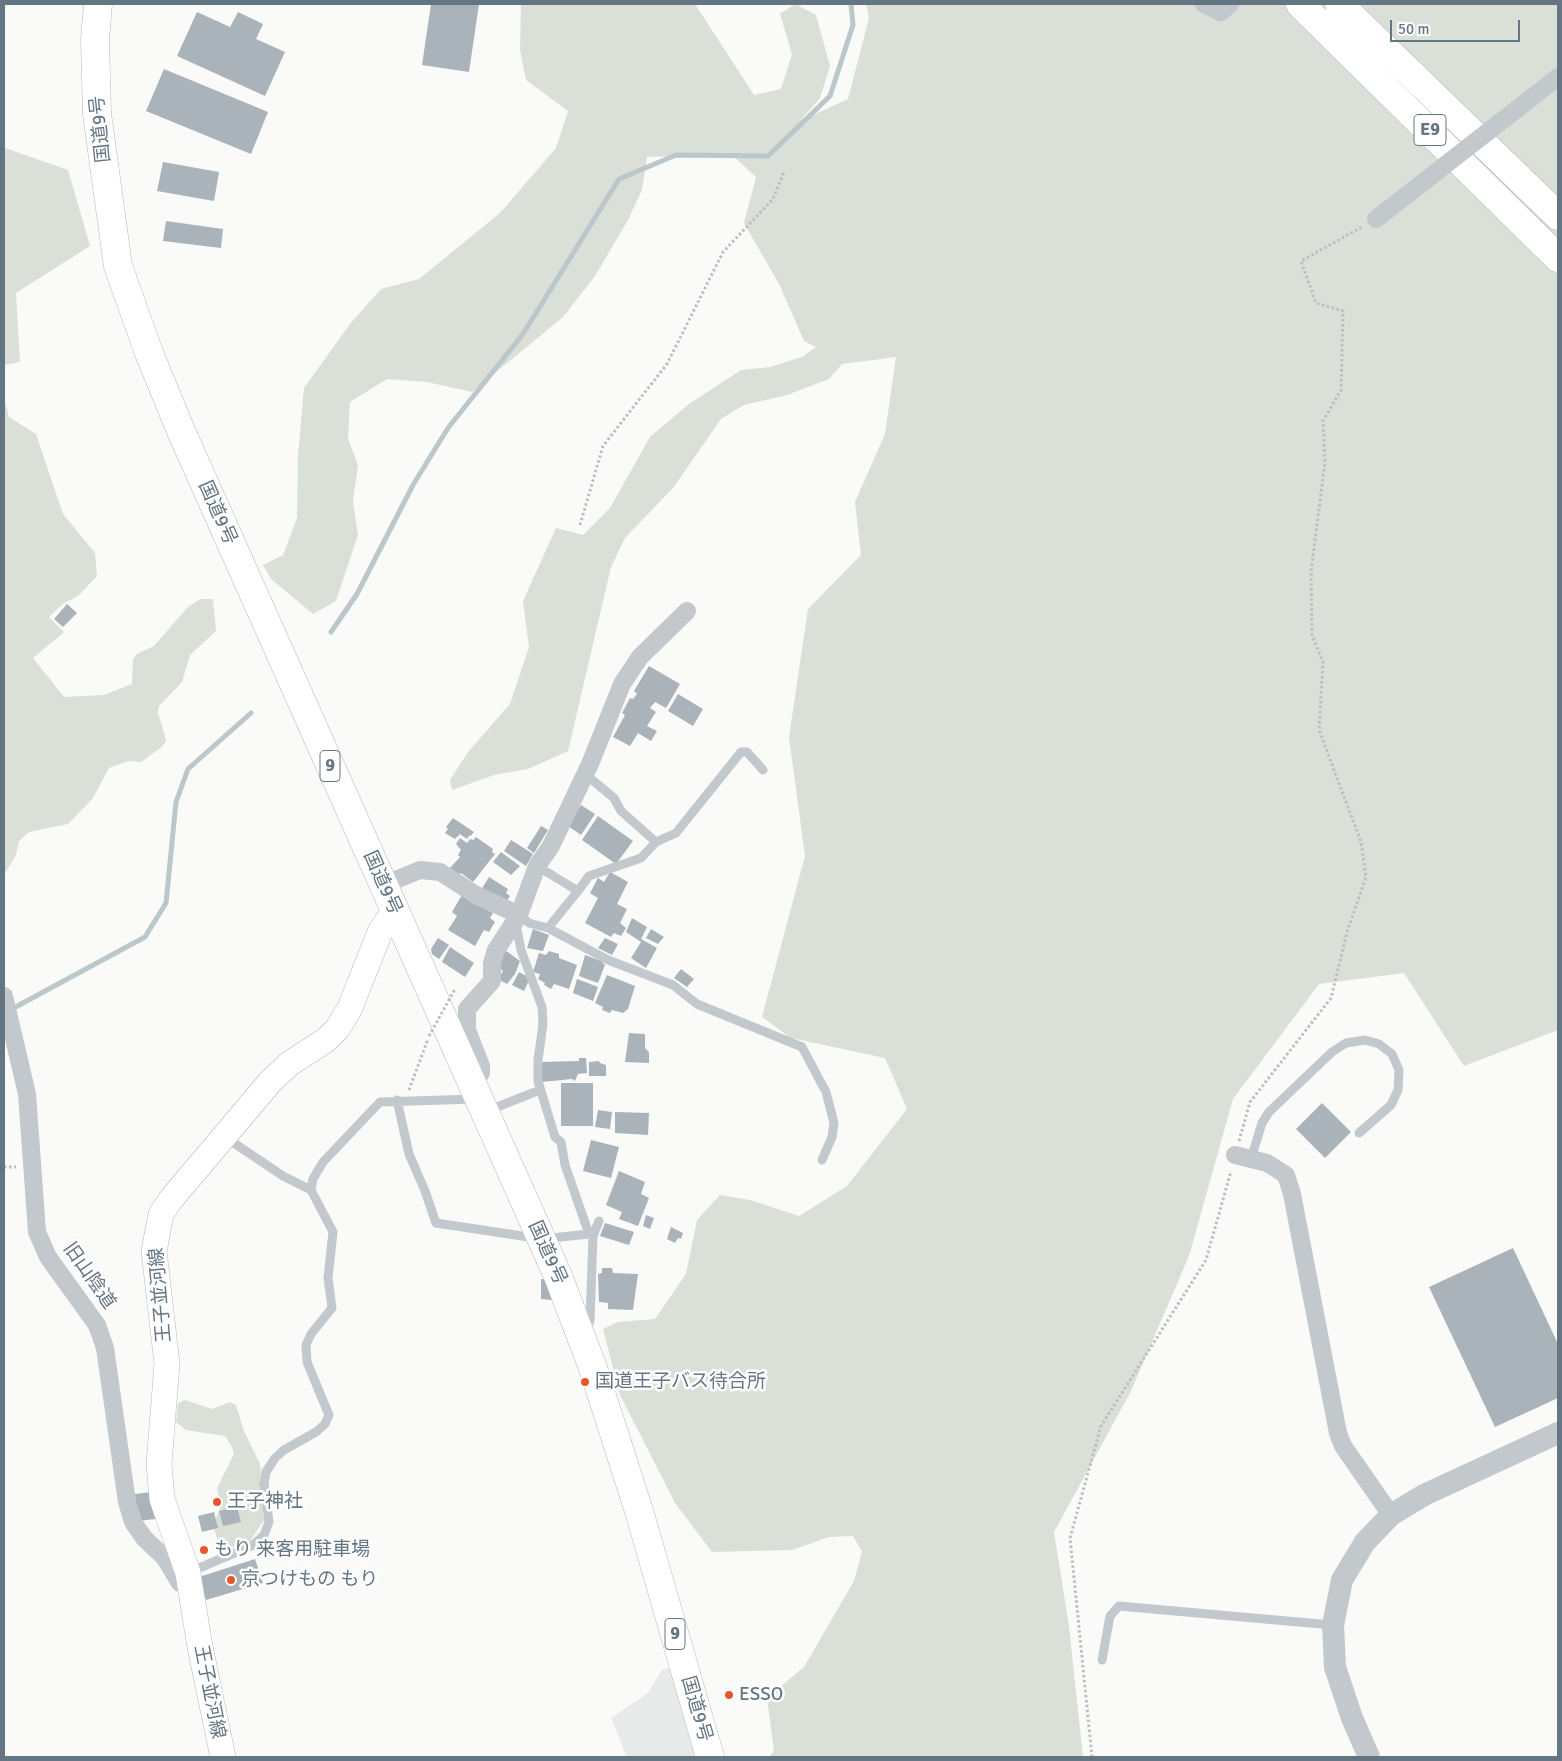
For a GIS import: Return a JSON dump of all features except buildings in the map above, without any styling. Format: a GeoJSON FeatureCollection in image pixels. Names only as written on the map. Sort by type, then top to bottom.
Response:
{"type":"FeatureCollection","features":[{"type":"Feature","properties":{"kind":"highway","name":"国道9号"},"geometry":{"type":"LineString","coordinates":[[98,4],[95,40],[98,114],[118,266],[149,354],[181,431],[558,1276],[582,1340],[639,1511],[710,1757]]}},
{"type":"Feature","properties":{"kind":"highway","name":"E9"},"geometry":{"type":"LineString","coordinates":[[1300,4],[1558,258]]}},
{"type":"Feature","properties":{"kind":"highway","name":"E9"},"geometry":{"type":"LineString","coordinates":[[1340,4],[1558,216]]}},
{"type":"Feature","properties":{"kind":"main road","name":"王子並河線"},"geometry":{"type":"LineString","coordinates":[[223,1757],[200,1647],[189,1580],[162,1499],[160,1464],[167,1364],[154,1251],[161,1214],[223,1136],[280,1072],[326,1040],[342,1024],[350,1010],[380,932],[394,911]]}},
{"type":"Feature","properties":{"kind":"street"},"geometry":{"type":"LineString","coordinates":[[1204,4],[1221,12],[1230,4]]}},
{"type":"Feature","properties":{"kind":"street"},"geometry":{"type":"LineString","coordinates":[[1376,219],[1558,77]]}},
{"type":"Feature","properties":{"kind":"street"},"geometry":{"type":"LineString","coordinates":[[475,1092],[481,1066],[467,1030],[467,1009],[492,981],[492,963],[496,950],[519,915],[537,866],[551,846],[585,774],[622,684],[640,657],[687,611]]}},
{"type":"Feature","properties":{"kind":"street"},"geometry":{"type":"LineString","coordinates":[[383,885],[420,870],[440,872],[476,896],[519,915]]}},
{"type":"Feature","properties":{"kind":"street","name":"旧山陰道"},"geometry":{"type":"LineString","coordinates":[[4,997],[27,1094],[37,1232],[48,1257],[57,1271],[86,1306],[98,1325],[105,1348],[127,1502],[133,1522],[144,1538],[165,1558],[180,1583],[189,1580]]}},
{"type":"Feature","properties":{"kind":"street"},"geometry":{"type":"LineString","coordinates":[[1243,1157],[1266,1162],[1286,1175],[1292,1194],[1338,1433],[1343,1446],[1391,1515]]}},
{"type":"Feature","properties":{"kind":"street"},"geometry":{"type":"LineString","coordinates":[[1369,1757],[1352,1718],[1335,1667],[1333,1625],[1342,1580],[1365,1542],[1391,1515],[1424,1495],[1558,1433]]}},
{"type":"Feature","properties":{"kind":"lane"},"geometry":{"type":"LineString","coordinates":[[548,928],[589,876],[641,858],[656,842],[676,833],[741,752],[747,752],[762,770]]}},
{"type":"Feature","properties":{"kind":"lane"},"geometry":{"type":"LineString","coordinates":[[585,774],[614,798],[621,811],[656,842]]}},
{"type":"Feature","properties":{"kind":"lane"},"geometry":{"type":"LineString","coordinates":[[537,866],[578,891]]}},
{"type":"Feature","properties":{"kind":"lane"},"geometry":{"type":"LineString","coordinates":[[519,915],[529,923],[548,928],[608,960],[673,985],[697,1004],[802,1047],[826,1092],[834,1123],[832,1137],[822,1160]]}},
{"type":"Feature","properties":{"kind":"lane"},"geometry":{"type":"LineString","coordinates":[[519,915],[517,929],[521,950],[542,1007],[543,1024],[537,1071],[540,1090],[555,1137],[561,1142],[565,1165],[591,1235],[590,1320],[582,1340]]}},
{"type":"Feature","properties":{"kind":"lane"},"geometry":{"type":"LineString","coordinates":[[1243,1157],[1269,1112],[1332,1052],[1346,1043],[1364,1040],[1379,1044],[1392,1054],[1399,1070],[1398,1090],[1391,1104],[1359,1133]]}},
{"type":"Feature","properties":{"kind":"lane"},"geometry":{"type":"LineString","coordinates":[[189,1580],[253,1545],[264,1535],[269,1522],[264,1484],[266,1472],[275,1458],[284,1450],[316,1432],[325,1424],[329,1415],[307,1362],[306,1345],[311,1334],[332,1308],[328,1278],[333,1232],[311,1190],[312,1179],[323,1162],[380,1102],[475,1092],[497,1107],[540,1090]]}},
{"type":"Feature","properties":{"kind":"lane"},"geometry":{"type":"LineString","coordinates":[[397,1100],[410,1154],[426,1191],[436,1223],[542,1239],[591,1235]]}},
{"type":"Feature","properties":{"kind":"lane"},"geometry":{"type":"LineString","coordinates":[[223,1136],[282,1176],[311,1190]]}},
{"type":"Feature","properties":{"kind":"lane"},"geometry":{"type":"LineString","coordinates":[[591,1235],[599,1221]]}},
{"type":"Feature","properties":{"kind":"lane"},"geometry":{"type":"LineString","coordinates":[[1102,1660],[1110,1616],[1118,1606],[1333,1625]]}},
{"type":"Feature","properties":{"kind":"path"},"geometry":{"type":"LineString","coordinates":[[580,525],[603,446],[667,364],[723,252],[773,200],[784,172]]}},
{"type":"Feature","properties":{"kind":"path"},"geometry":{"type":"LineString","coordinates":[[1092,1757],[1070,1538],[1101,1426],[1206,1260],[1243,1157],[1250,1102],[1331,998],[1347,932],[1366,876],[1361,842],[1319,730],[1323,662],[1312,635],[1310,572],[1325,462],[1323,421],[1341,390],[1343,311],[1316,303],[1301,261],[1376,219]]}},
{"type":"Feature","properties":{"kind":"path"},"geometry":{"type":"LineString","coordinates":[[409,1091],[429,1036],[455,989]]}},
{"type":"Feature","properties":{"kind":"shaded area"},"geometry":{"type":"Polygon","coordinates":[[[521,4],[695,4],[754,95],[781,89],[792,54],[780,14],[795,4],[816,15],[830,66],[820,98],[800,121],[848,99],[869,18],[866,4],[1558,4],[1558,1030],[1464,1066],[1404,973],[1319,984],[1233,1099],[1189,1256],[1130,1393],[1054,1532],[1069,1626],[1083,1757],[769,1757],[774,1751],[767,1698],[804,1667],[854,1581],[862,1551],[853,1536],[829,1537],[792,1550],[712,1552],[675,1503],[620,1395],[603,1329],[618,1322],[655,1319],[686,1274],[697,1220],[720,1195],[750,1200],[799,1216],[847,1186],[907,1109],[885,1058],[791,1038],[762,1017],[805,856],[789,737],[808,609],[861,555],[855,502],[885,434],[896,357],[842,364],[829,379],[787,395],[744,405],[721,419],[673,488],[625,538],[611,567],[568,751],[528,769],[494,775],[452,790],[450,780],[468,752],[510,704],[529,647],[523,601],[556,528],[583,535],[610,508],[650,437],[689,404],[741,370],[770,367],[802,357],[816,347],[804,341],[779,284],[744,223],[756,177],[731,154],[647,157],[642,190],[628,220],[595,276],[563,317],[472,392],[427,382],[387,379],[350,402],[348,439],[358,465],[353,502],[358,535],[336,601],[313,614],[271,579],[263,565],[283,555],[297,518],[298,455],[304,388],[350,324],[381,289],[419,279],[500,213],[556,148],[568,111],[526,80],[520,50],[521,4]]]}},
{"type":"Feature","properties":{"kind":"shaded area"},"geometry":{"type":"Polygon","coordinates":[[[5,148],[68,170],[90,246],[16,293],[20,362],[4,365],[5,148]]]}},
{"type":"Feature","properties":{"kind":"shaded area"},"geometry":{"type":"Polygon","coordinates":[[[4,397],[9,417],[36,434],[63,514],[95,553],[97,576],[78,596],[64,603],[49,617],[64,632],[33,658],[64,697],[104,695],[132,684],[133,659],[137,654],[154,646],[189,606],[201,599],[213,599],[216,631],[190,655],[182,682],[159,706],[158,713],[166,740],[163,746],[141,762],[128,761],[109,768],[93,798],[68,824],[29,832],[19,841],[16,855],[4,875],[4,397]]]}},
{"type":"Feature","properties":{"kind":"shaded area"},"geometry":{"type":"Polygon","coordinates":[[[185,1400],[212,1409],[230,1402],[236,1405],[244,1431],[260,1464],[264,1520],[250,1541],[221,1551],[213,1525],[221,1506],[217,1488],[234,1454],[225,1436],[186,1430],[176,1422],[178,1403],[185,1400]]]}},
{"type":"Feature","properties":{"kind":"shaded area"},"geometry":{"type":"Polygon","coordinates":[[[674,1666],[697,1757],[627,1757],[611,1718],[648,1693],[662,1670],[674,1666]]]}},
{"type":"Feature","properties":{"kind":"waterway"},"geometry":{"type":"LineString","coordinates":[[331,632],[357,594],[413,485],[448,428],[523,334],[619,179],[676,155],[768,156],[830,96],[853,25],[851,4]]}},
{"type":"Feature","properties":{"kind":"waterway"},"geometry":{"type":"LineString","coordinates":[[10,1010],[145,937],[166,903],[176,802],[188,769],[251,713]]}},
{"type":"Feature","properties":{"kind":"place","name":"国道王子バス待合所"},"geometry":{"type":"Point","coordinates":[585,1382]}},
{"type":"Feature","properties":{"kind":"place","name":"王子神社"},"geometry":{"type":"Point","coordinates":[217,1502]}},
{"type":"Feature","properties":{"kind":"place","name":"もり 来客用駐車場"},"geometry":{"type":"Point","coordinates":[204,1550]}},
{"type":"Feature","properties":{"kind":"place","name":"京つけもの もり"},"geometry":{"type":"Point","coordinates":[231,1580]}},
{"type":"Feature","properties":{"kind":"place","name":"ESSO"},"geometry":{"type":"Point","coordinates":[729,1695]}}]}
